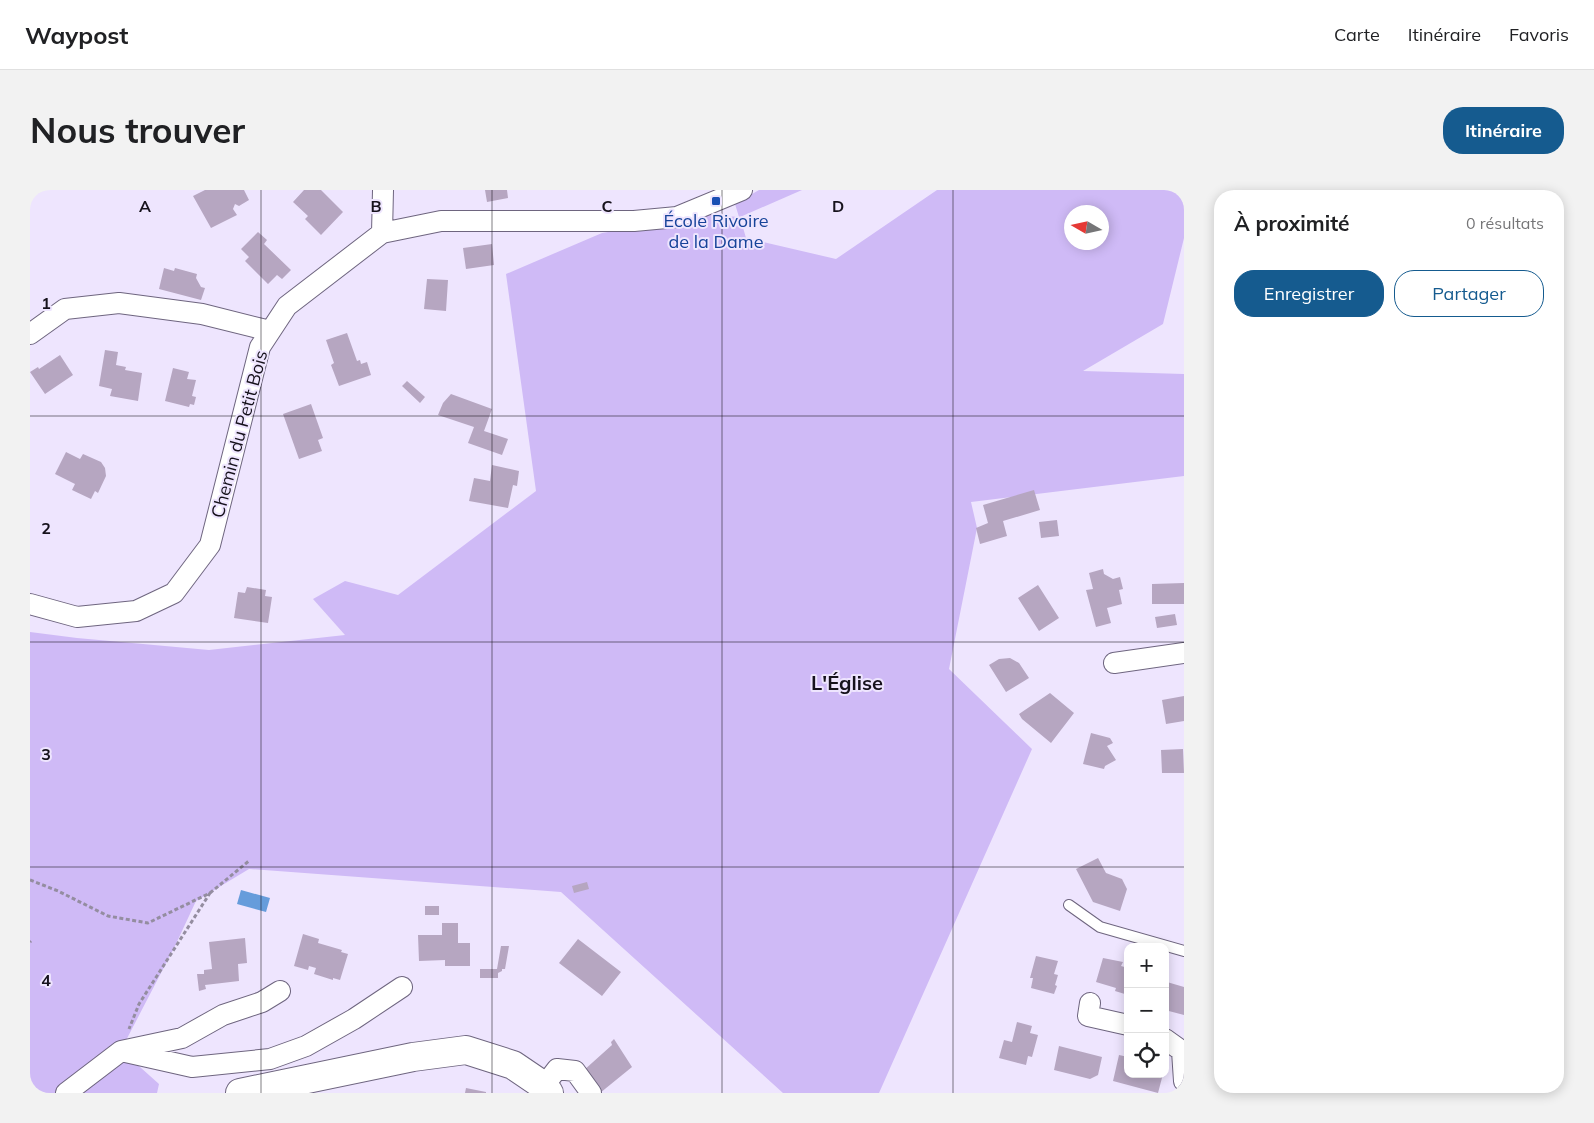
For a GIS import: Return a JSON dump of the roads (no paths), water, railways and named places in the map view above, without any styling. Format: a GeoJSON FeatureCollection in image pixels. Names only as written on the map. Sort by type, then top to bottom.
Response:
{"type":"FeatureCollection","features":[{"type":"Feature","properties":{"kind":"main road"},"geometry":{"type":"LineString","coordinates":[[240,1093],[413,1057],[466,1050],[513,1065],[547,1090]]}},
{"type":"Feature","properties":{"kind":"street"},"geometry":{"type":"LineString","coordinates":[[382,233],[383,190]]}},
{"type":"Feature","properties":{"kind":"street","name":"Chemin du Petit Bois"},"geometry":{"type":"LineString","coordinates":[[30,604],[77,617],[136,612],[174,593],[210,545],[260,347],[287,306],[382,233],[442,221],[634,220],[677,217],[742,190]]}},
{"type":"Feature","properties":{"kind":"street"},"geometry":{"type":"LineString","coordinates":[[30,334],[65,309],[119,303],[202,314],[270,331]]}},
{"type":"Feature","properties":{"kind":"street"},"geometry":{"type":"LineString","coordinates":[[1114,663],[1184,653]]}},
{"type":"Feature","properties":{"kind":"street"},"geometry":{"type":"LineString","coordinates":[[121,1051],[192,1067],[270,1059],[306,1046],[346,1024],[402,987]]}},
{"type":"Feature","properties":{"kind":"street"},"geometry":{"type":"LineString","coordinates":[[66,1093],[121,1051],[182,1038],[222,1015],[262,1002],[280,991]]}},
{"type":"Feature","properties":{"kind":"street"},"geometry":{"type":"LineString","coordinates":[[1090,1003],[1088,1016],[1124,1025]]}},
{"type":"Feature","properties":{"kind":"street"},"geometry":{"type":"LineString","coordinates":[[1169,1042],[1182,1051],[1184,1081]]}},
{"type":"Feature","properties":{"kind":"street"},"geometry":{"type":"LineString","coordinates":[[547,1090],[557,1069],[575,1071],[591,1093]]}},
{"type":"Feature","properties":{"kind":"street"},"geometry":{"type":"LineString","coordinates":[[1180,1093],[1184,1087]]}},
{"type":"Feature","properties":{"kind":"lane"},"geometry":{"type":"LineString","coordinates":[[1069,906],[1100,927],[1184,951]]}},
{"type":"Feature","properties":{"kind":"water"},"geometry":{"type":"Polygon","coordinates":[[[241,890],[270,898],[266,912],[237,904],[241,890]]]}},
{"type":"Feature","properties":{"kind":"place","name":"École Rivoire de la Dame"},"geometry":{"type":"Point","coordinates":[716,201]}},
{"type":"Feature","properties":{"kind":"district","name":"L'Église"},"geometry":{"type":"Point","coordinates":[847,682]}}]}
